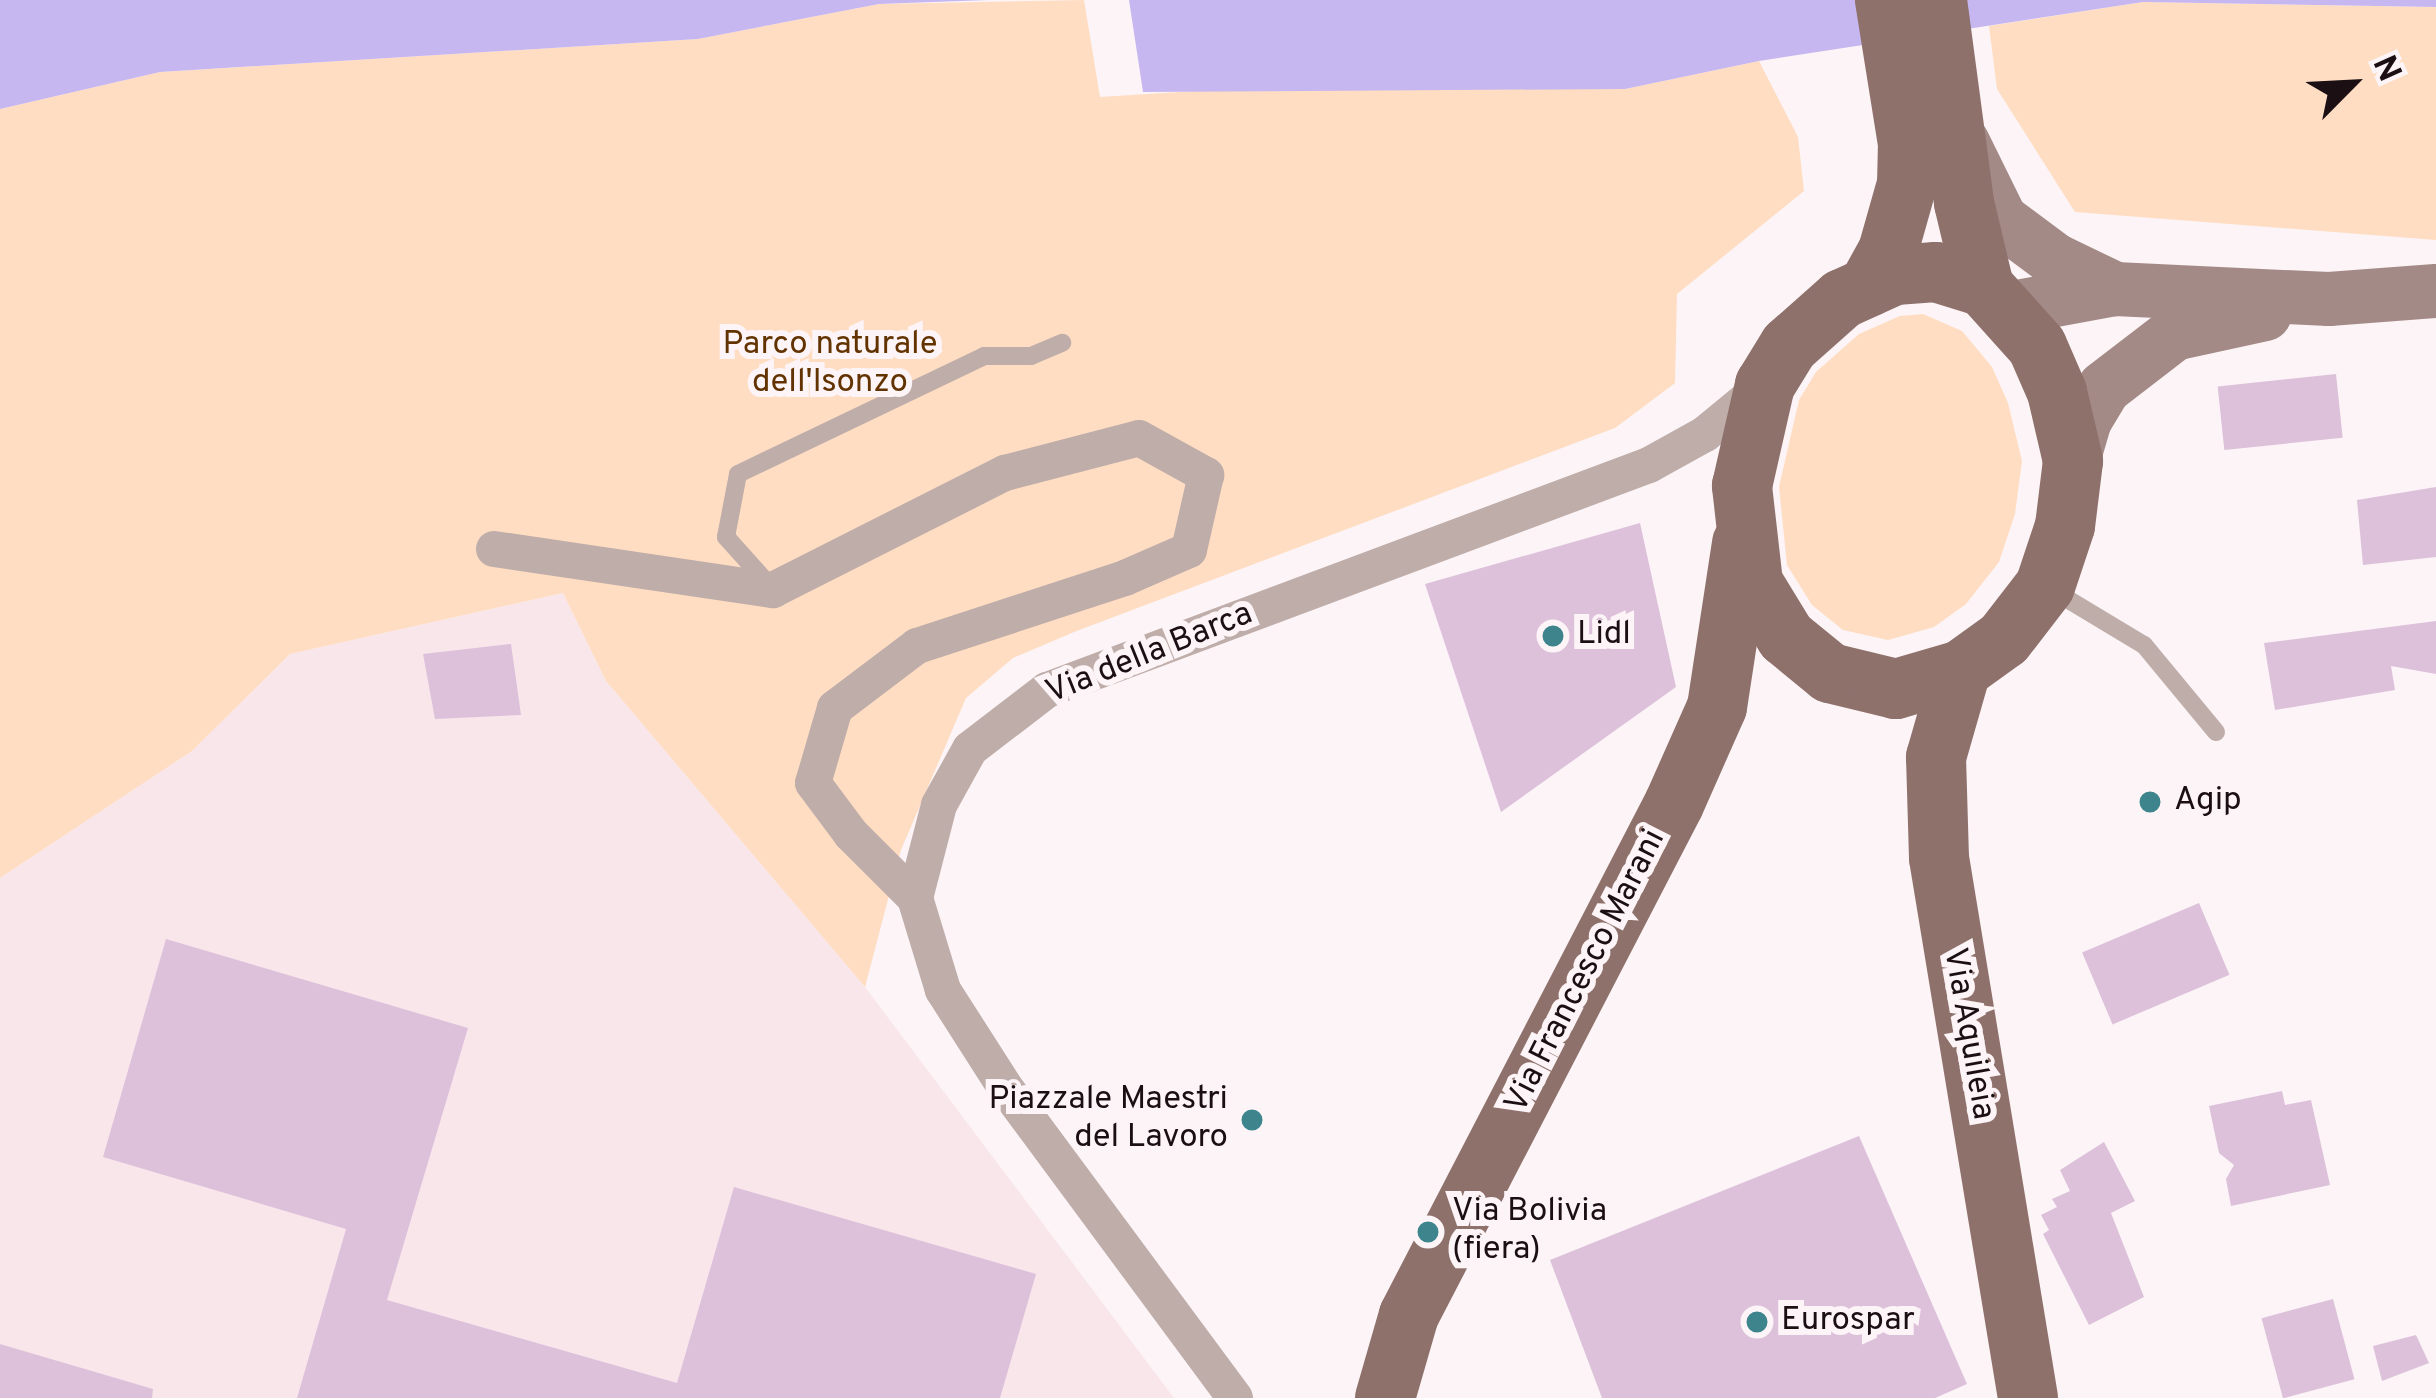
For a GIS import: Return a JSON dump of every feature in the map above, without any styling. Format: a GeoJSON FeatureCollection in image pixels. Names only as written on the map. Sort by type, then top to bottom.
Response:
{"type":"FeatureCollection","features":[{"type":"Feature","properties":{"kind":"main road"},"geometry":{"type":"LineString","coordinates":[[1885,0],[1932,138],[1964,203],[1995,298],[2044,361],[2073,461]]}},
{"type":"Feature","properties":{"kind":"main road"},"geometry":{"type":"LineString","coordinates":[[1868,287],[1888,250],[1907,184],[1932,138],[1937,0]]}},
{"type":"Feature","properties":{"kind":"main road"},"geometry":{"type":"LineString","coordinates":[[1932,138],[2001,220],[2055,260],[2115,289]]}},
{"type":"Feature","properties":{"kind":"main road"},"geometry":{"type":"LineString","coordinates":[[2330,299],[2174,334],[2104,388],[2085,420],[2073,461],[2066,526],[2045,586],[2004,639],[1961,670],[1896,689],[1829,673],[1786,637],[1753,583],[1742,486],[1765,385],[1789,346],[1842,299],[1895,275],[1936,272],[1995,298],[2115,289],[2330,299],[2436,291]]}},
{"type":"Feature","properties":{"kind":"main road","name":"Via Francesco Marani"},"geometry":{"type":"LineString","coordinates":[[1384,1398],[1409,1315],[1674,805],[1717,707],[1744,532]]}},
{"type":"Feature","properties":{"kind":"main road","name":"Via Aquileia"},"geometry":{"type":"LineString","coordinates":[[1961,670],[1936,757],[1939,858],[2029,1398]]}},
{"type":"Feature","properties":{"kind":"street","name":"Via della Barca"},"geometry":{"type":"LineString","coordinates":[[915,898],[939,805],[970,749],[1047,690],[1648,465],[1705,434],[1765,385]]}},
{"type":"Feature","properties":{"kind":"street"},"geometry":{"type":"LineString","coordinates":[[494,549],[773,590],[1005,473],[1139,438],[1207,475],[1189,550],[1125,578],[917,646],[835,708],[813,783],[851,834],[915,898],[943,990],[1003,1084],[1235,1398]]}},
{"type":"Feature","properties":{"kind":"lane"},"geometry":{"type":"LineString","coordinates":[[773,590],[726,537],[738,474],[984,356],[1030,356],[1062,344]]}},
{"type":"Feature","properties":{"kind":"lane"},"geometry":{"type":"LineString","coordinates":[[2045,586],[2144,645],[2216,732]]}},
{"type":"Feature","properties":{"kind":"shaded area"},"geometry":{"type":"Polygon","coordinates":[[[0,0],[988,0],[879,4],[698,39],[160,72],[0,109],[0,0]]]}},
{"type":"Feature","properties":{"kind":"shaded area"},"geometry":{"type":"Polygon","coordinates":[[[1129,0],[2436,0],[2436,7],[2143,2],[1759,61],[1625,89],[1143,92],[1129,0]]]}},
{"type":"Feature","properties":{"kind":"shaded area"},"geometry":{"type":"Polygon","coordinates":[[[563,593],[606,681],[865,987],[1174,1398],[0,1398],[0,878],[192,751],[290,654],[563,593]]]}},
{"type":"Feature","properties":{"kind":"green space","name":"Parco naturale dell'Isonzo"},"geometry":{"type":"Polygon","coordinates":[[[1084,0],[1100,97],[1227,89],[1625,89],[1759,61],[1798,137],[1804,191],[1677,294],[1675,383],[1615,428],[1013,658],[966,698],[901,850],[865,987],[606,681],[563,593],[290,654],[192,751],[0,878],[0,109],[160,72],[698,39],[879,4],[1084,0]]]}},
{"type":"Feature","properties":{"kind":"green space"},"geometry":{"type":"Polygon","coordinates":[[[2143,2],[2436,7],[2436,240],[2075,212],[1997,89],[1989,26],[2143,2]]]}},
{"type":"Feature","properties":{"kind":"green space"},"geometry":{"type":"Polygon","coordinates":[[[1923,314],[1962,331],[1992,367],[2008,403],[2022,461],[2015,514],[1999,562],[1966,604],[1934,627],[1888,640],[1843,630],[1812,605],[1787,565],[1779,487],[1799,400],[1816,372],[1859,334],[1900,316],[1923,314]]]}},
{"type":"Feature","properties":{"kind":"building"},"geometry":{"type":"Polygon","coordinates":[[[2336,374],[2343,438],[2224,450],[2218,386],[2336,374]]]}},
{"type":"Feature","properties":{"kind":"building"},"geometry":{"type":"Polygon","coordinates":[[[2436,487],[2436,557],[2363,565],[2357,500],[2436,487]]]}},
{"type":"Feature","properties":{"kind":"building","name":"Lidl"},"geometry":{"type":"Polygon","coordinates":[[[1640,523],[1676,687],[1501,812],[1425,584],[1640,523]]]}},
{"type":"Feature","properties":{"kind":"building"},"geometry":{"type":"Polygon","coordinates":[[[2436,621],[2436,674],[2391,666],[2395,690],[2275,710],[2264,643],[2436,621]]]}},
{"type":"Feature","properties":{"kind":"building"},"geometry":{"type":"Polygon","coordinates":[[[511,644],[521,715],[435,719],[423,654],[511,644]]]}},
{"type":"Feature","properties":{"kind":"building"},"geometry":{"type":"Polygon","coordinates":[[[2199,903],[2229,975],[2113,1024],[2082,953],[2199,903]]]}},
{"type":"Feature","properties":{"kind":"building"},"geometry":{"type":"Polygon","coordinates":[[[166,939],[468,1028],[387,1300],[677,1383],[734,1187],[1036,1274],[1000,1398],[297,1398],[346,1229],[103,1157],[166,939]]]}},
{"type":"Feature","properties":{"kind":"building"},"geometry":{"type":"Polygon","coordinates":[[[2282,1091],[2285,1105],[2311,1100],[2330,1185],[2231,1206],[2226,1179],[2234,1165],[2219,1153],[2209,1106],[2282,1091]]]}},
{"type":"Feature","properties":{"kind":"building","name":"Eurospar"},"geometry":{"type":"Polygon","coordinates":[[[1859,1136],[1967,1384],[1935,1398],[1602,1398],[1550,1260],[1859,1136]]]}},
{"type":"Feature","properties":{"kind":"building"},"geometry":{"type":"Polygon","coordinates":[[[2104,1142],[2135,1201],[2111,1213],[2144,1297],[2089,1325],[2043,1234],[2049,1230],[2041,1215],[2057,1207],[2052,1199],[2070,1191],[2060,1170],[2104,1142]]]}},
{"type":"Feature","properties":{"kind":"building"},"geometry":{"type":"Polygon","coordinates":[[[2333,1299],[2354,1379],[2283,1398],[2262,1318],[2333,1299]]]}},
{"type":"Feature","properties":{"kind":"building"},"geometry":{"type":"Polygon","coordinates":[[[2416,1335],[2429,1363],[2382,1381],[2373,1346],[2416,1335]]]}},
{"type":"Feature","properties":{"kind":"building"},"geometry":{"type":"Polygon","coordinates":[[[0,1344],[153,1389],[152,1398],[0,1398],[0,1344]]]}},
{"type":"Feature","properties":{"kind":"place","name":"Lidl"},"geometry":{"type":"Point","coordinates":[1553,636]}},
{"type":"Feature","properties":{"kind":"place","name":"Agip"},"geometry":{"type":"Point","coordinates":[2150,802]}},
{"type":"Feature","properties":{"kind":"place","name":"Piazzale Maestri del Lavoro"},"geometry":{"type":"Point","coordinates":[1252,1120]}},
{"type":"Feature","properties":{"kind":"place","name":"Via Bolivia (fiera)"},"geometry":{"type":"Point","coordinates":[1428,1232]}},
{"type":"Feature","properties":{"kind":"place","name":"Eurospar"},"geometry":{"type":"Point","coordinates":[1757,1322]}}]}
